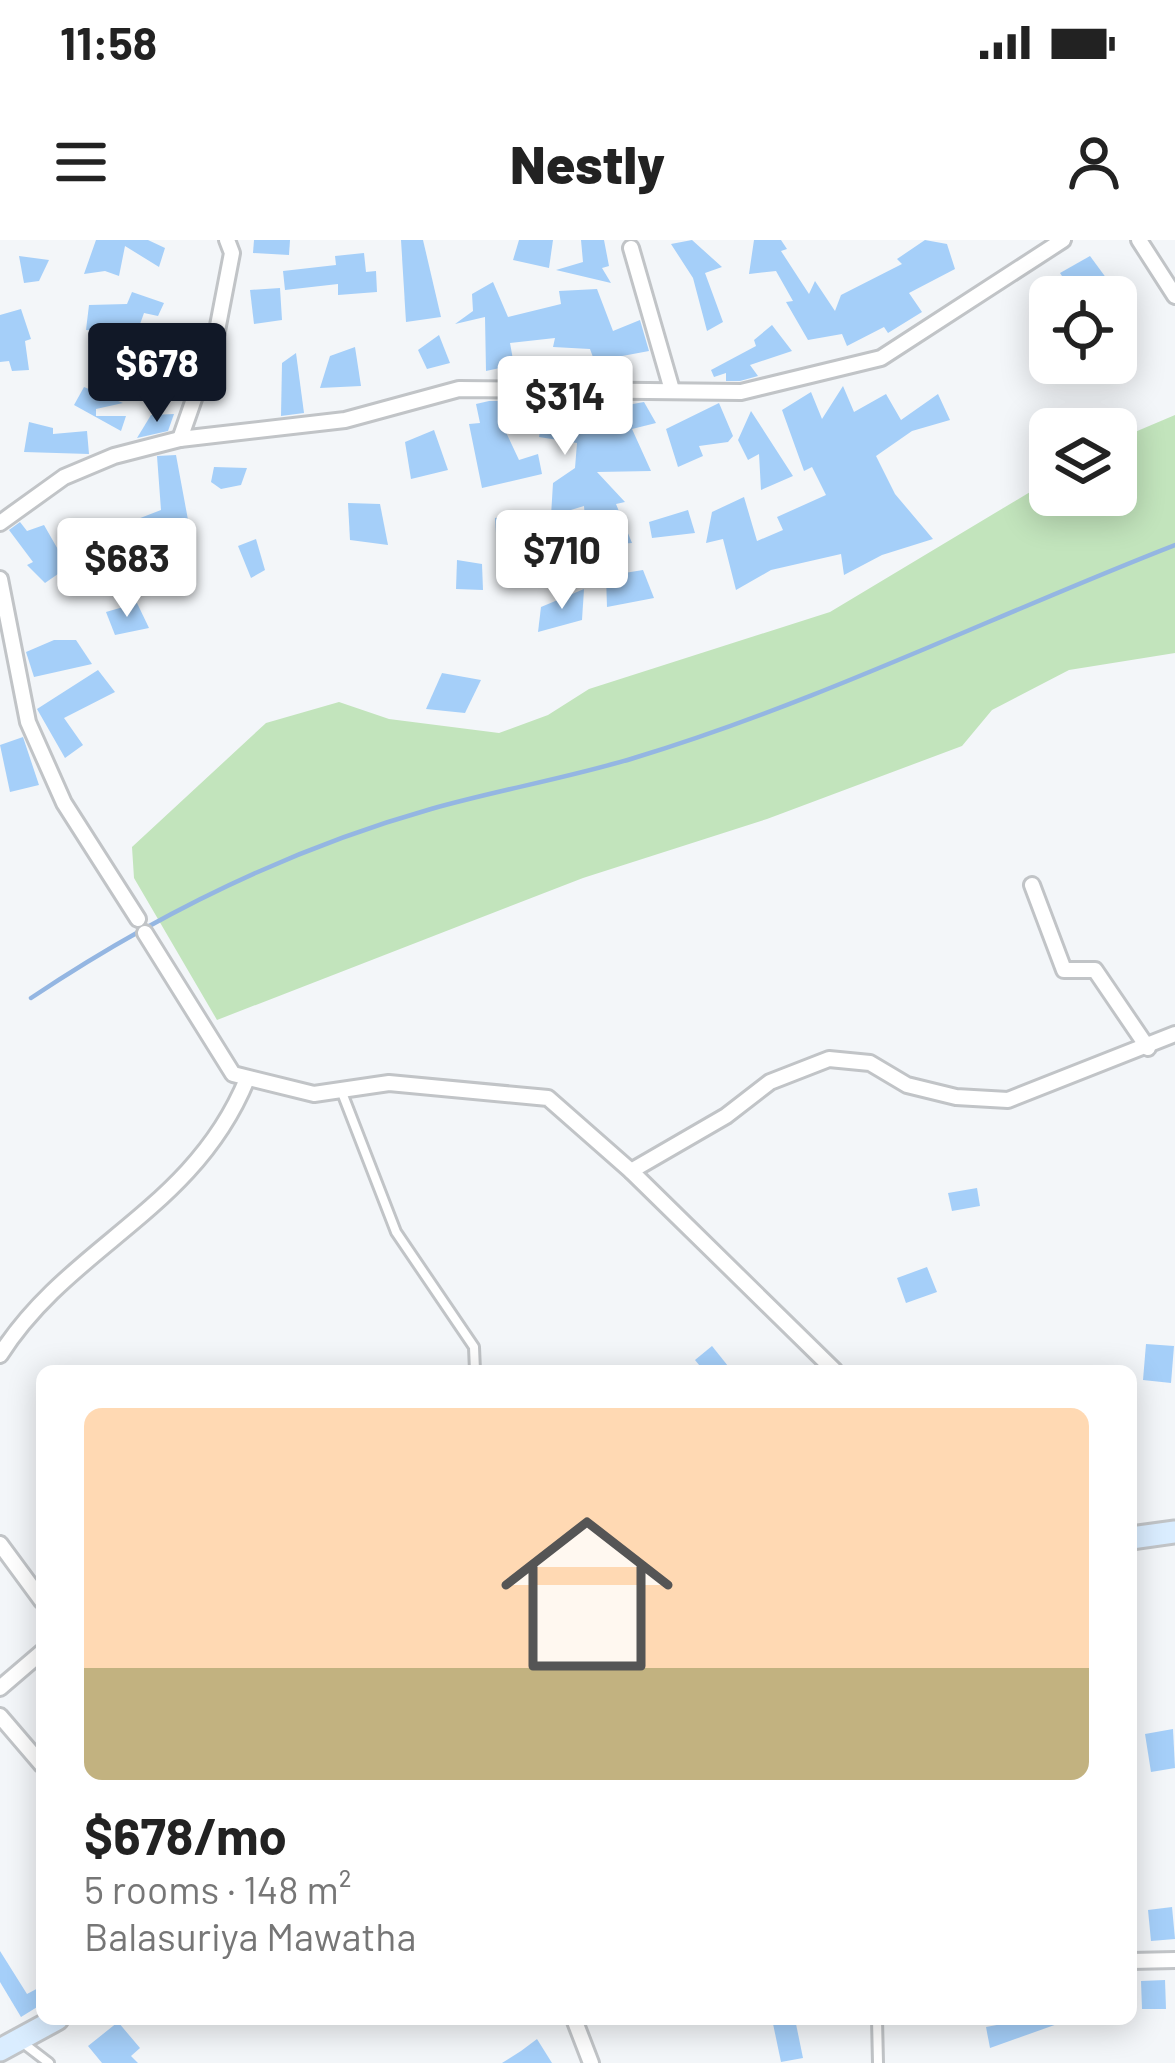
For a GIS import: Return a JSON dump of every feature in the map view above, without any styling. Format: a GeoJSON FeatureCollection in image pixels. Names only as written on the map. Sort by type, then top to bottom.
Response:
{"type":"FeatureCollection","features":[{"type":"Feature","properties":{"kind":"street"},"geometry":{"type":"LineString","coordinates":[[180,439],[216,336],[232,253],[227,240]]}},
{"type":"Feature","properties":{"kind":"street"},"geometry":{"type":"LineString","coordinates":[[0,523],[64,477],[114,456],[180,439],[345,420],[459,389],[741,392],[881,358],[1063,240]]}},
{"type":"Feature","properties":{"kind":"street"},"geometry":{"type":"LineString","coordinates":[[1138,240],[1175,296]]}},
{"type":"Feature","properties":{"kind":"street"},"geometry":{"type":"LineString","coordinates":[[631,248],[673,390]]}},
{"type":"Feature","properties":{"kind":"street"},"geometry":{"type":"LineString","coordinates":[[0,578],[28,722],[64,802],[232,1073],[314,1094],[389,1083],[548,1099],[631,1171],[829,1365]]}},
{"type":"Feature","properties":{"kind":"street"},"geometry":{"type":"LineString","coordinates":[[1032,885],[1064,970],[1094,970],[1148,1048]]}},
{"type":"Feature","properties":{"kind":"street"},"geometry":{"type":"LineString","coordinates":[[631,1171],[726,1116],[770,1082],[829,1060],[870,1063],[907,1085],[940,1093],[1008,1100],[1175,1034]]}},
{"type":"Feature","properties":{"kind":"street"},"geometry":{"type":"LineString","coordinates":[[0,1355],[28,1312],[173,1192],[234,1109],[247,1079]]}},
{"type":"Feature","properties":{"kind":"street"},"geometry":{"type":"LineString","coordinates":[[1137,1537],[1175,1532]]}},
{"type":"Feature","properties":{"kind":"street"},"geometry":{"type":"LineString","coordinates":[[0,1544],[36,1593]]}},
{"type":"Feature","properties":{"kind":"street"},"geometry":{"type":"LineString","coordinates":[[0,1688],[36,1657]]}},
{"type":"Feature","properties":{"kind":"street"},"geometry":{"type":"LineString","coordinates":[[0,1716],[36,1758]]}},
{"type":"Feature","properties":{"kind":"street"},"geometry":{"type":"LineString","coordinates":[[1137,1960],[1175,1960]]}},
{"type":"Feature","properties":{"kind":"street"},"geometry":{"type":"LineString","coordinates":[[8,2044],[45,2025]]}},
{"type":"Feature","properties":{"kind":"street"},"geometry":{"type":"LineString","coordinates":[[576,2025],[591,2063]]}},
{"type":"Feature","properties":{"kind":"lane"},"geometry":{"type":"LineString","coordinates":[[341,1090],[396,1232],[474,1347],[475,1365]]}},
{"type":"Feature","properties":{"kind":"lane"},"geometry":{"type":"LineString","coordinates":[[877,2025],[878,2063]]}},
{"type":"Feature","properties":{"kind":"lane"},"geometry":{"type":"LineString","coordinates":[[8,2044],[49,2063]]}},
{"type":"Feature","properties":{"kind":"green space"},"geometry":{"type":"Polygon","coordinates":[[[1175,415],[1175,653],[1069,670],[992,710],[962,746],[767,819],[583,878],[217,1020],[134,878],[132,847],[266,723],[339,702],[389,719],[499,733],[548,715],[589,689],[830,612],[1029,493],[1029,516],[1137,516],[1137,431],[1175,415]]]}},
{"type":"Feature","properties":{"kind":"building"},"geometry":{"type":"Polygon","coordinates":[[[96,240],[148,240],[165,248],[159,267],[125,246],[119,276],[105,271],[84,274],[96,240]]]}},
{"type":"Feature","properties":{"kind":"building"},"geometry":{"type":"Polygon","coordinates":[[[254,240],[290,240],[289,255],[253,253],[254,240]]]}},
{"type":"Feature","properties":{"kind":"building"},"geometry":{"type":"Polygon","coordinates":[[[401,240],[423,240],[441,317],[406,322],[401,240]]]}},
{"type":"Feature","properties":{"kind":"building"},"geometry":{"type":"Polygon","coordinates":[[[519,240],[553,240],[549,268],[513,260],[519,240]]]}},
{"type":"Feature","properties":{"kind":"building"},"geometry":{"type":"Polygon","coordinates":[[[581,240],[604,240],[609,266],[602,268],[611,283],[556,270],[583,262],[581,240]]]}},
{"type":"Feature","properties":{"kind":"building"},"geometry":{"type":"Polygon","coordinates":[[[692,240],[722,267],[705,273],[723,322],[707,331],[693,278],[671,244],[692,240]]]}},
{"type":"Feature","properties":{"kind":"building"},"geometry":{"type":"Polygon","coordinates":[[[754,240],[781,240],[787,249],[781,251],[809,294],[815,281],[835,311],[841,295],[902,264],[897,259],[925,240],[947,244],[955,269],[909,293],[922,312],[888,333],[884,327],[847,346],[842,334],[808,340],[786,302],[793,301],[776,271],[749,274],[754,240]]]}},
{"type":"Feature","properties":{"kind":"building"},"geometry":{"type":"Polygon","coordinates":[[[364,253],[366,272],[376,271],[377,292],[338,295],[338,284],[285,290],[283,271],[336,265],[335,256],[364,253]]]}},
{"type":"Feature","properties":{"kind":"building"},"geometry":{"type":"Polygon","coordinates":[[[19,256],[49,260],[39,281],[24,283],[19,256]]]}},
{"type":"Feature","properties":{"kind":"building"},"geometry":{"type":"Polygon","coordinates":[[[1090,256],[1105,276],[1062,276],[1060,273],[1090,256]]]}},
{"type":"Feature","properties":{"kind":"building"},"geometry":{"type":"Polygon","coordinates":[[[493,282],[508,317],[561,304],[559,291],[597,289],[613,331],[640,320],[649,351],[617,357],[629,379],[601,379],[590,349],[553,347],[555,338],[510,343],[514,365],[486,371],[485,317],[455,324],[473,311],[472,294],[493,282]]]}},
{"type":"Feature","properties":{"kind":"building"},"geometry":{"type":"Polygon","coordinates":[[[280,288],[282,320],[254,324],[250,290],[280,288]]]}},
{"type":"Feature","properties":{"kind":"building"},"geometry":{"type":"Polygon","coordinates":[[[132,292],[164,303],[158,316],[144,313],[130,352],[142,357],[139,363],[186,374],[179,392],[136,370],[134,374],[105,362],[116,333],[86,330],[89,305],[127,304],[132,292]]]}},
{"type":"Feature","properties":{"kind":"building"},"geometry":{"type":"Polygon","coordinates":[[[21,309],[31,339],[25,341],[29,370],[12,371],[9,361],[0,362],[0,315],[21,309]]]}},
{"type":"Feature","properties":{"kind":"building"},"geometry":{"type":"Polygon","coordinates":[[[772,325],[792,351],[750,365],[758,376],[740,381],[726,381],[726,373],[714,377],[711,370],[756,346],[754,340],[772,325]]]}},
{"type":"Feature","properties":{"kind":"building"},"geometry":{"type":"Polygon","coordinates":[[[439,335],[450,363],[427,369],[418,350],[439,335]]]}},
{"type":"Feature","properties":{"kind":"building"},"geometry":{"type":"Polygon","coordinates":[[[355,347],[361,386],[320,388],[330,356],[355,347]]]}},
{"type":"Feature","properties":{"kind":"building"},"geometry":{"type":"Polygon","coordinates":[[[296,353],[304,413],[281,416],[282,363],[296,353]]]}},
{"type":"Feature","properties":{"kind":"building"},"geometry":{"type":"Polygon","coordinates":[[[843,386],[854,412],[886,394],[901,420],[938,394],[950,420],[912,431],[876,456],[895,494],[933,539],[882,555],[844,575],[841,554],[771,570],[736,590],[723,539],[706,543],[712,512],[744,497],[757,541],[783,530],[777,517],[826,495],[812,467],[804,471],[782,410],[811,392],[822,419],[843,386]]]}},
{"type":"Feature","properties":{"kind":"building"},"geometry":{"type":"Polygon","coordinates":[[[84,387],[123,403],[96,409],[96,416],[126,416],[121,431],[74,405],[84,387]]]}},
{"type":"Feature","properties":{"kind":"building"},"geometry":{"type":"Polygon","coordinates":[[[533,401],[533,421],[565,402],[568,425],[620,420],[616,407],[644,402],[656,423],[632,429],[651,471],[597,472],[625,502],[616,504],[632,543],[605,545],[604,531],[586,531],[584,506],[551,516],[553,483],[575,468],[577,443],[539,437],[540,431],[504,428],[519,460],[538,454],[542,474],[482,488],[469,424],[480,423],[476,404],[533,401]]]}},
{"type":"Feature","properties":{"kind":"building"},"geometry":{"type":"Polygon","coordinates":[[[719,403],[733,436],[728,442],[699,446],[703,456],[678,467],[666,429],[719,403]]]}},
{"type":"Feature","properties":{"kind":"building"},"geometry":{"type":"Polygon","coordinates":[[[751,411],[793,476],[761,490],[759,454],[748,460],[738,440],[751,411]]]}},
{"type":"Feature","properties":{"kind":"building"},"geometry":{"type":"Polygon","coordinates":[[[174,414],[168,431],[137,438],[151,415],[174,414]]]}},
{"type":"Feature","properties":{"kind":"building"},"geometry":{"type":"Polygon","coordinates":[[[29,422],[53,428],[53,434],[87,431],[89,454],[24,452],[29,422]]]}},
{"type":"Feature","properties":{"kind":"building"},"geometry":{"type":"Polygon","coordinates":[[[434,430],[448,470],[411,479],[405,442],[434,430]]]}},
{"type":"Feature","properties":{"kind":"building"},"geometry":{"type":"Polygon","coordinates":[[[176,455],[191,536],[144,553],[130,522],[161,510],[157,456],[176,455]]]}},
{"type":"Feature","properties":{"kind":"building"},"geometry":{"type":"Polygon","coordinates":[[[214,467],[247,468],[241,485],[221,489],[211,482],[214,467]]]}},
{"type":"Feature","properties":{"kind":"building"},"geometry":{"type":"Polygon","coordinates":[[[348,503],[380,504],[388,545],[350,540],[348,503]]]}},
{"type":"Feature","properties":{"kind":"building"},"geometry":{"type":"Polygon","coordinates":[[[688,510],[695,533],[652,538],[649,522],[688,510]]]}},
{"type":"Feature","properties":{"kind":"building"},"geometry":{"type":"Polygon","coordinates":[[[515,516],[524,543],[497,547],[495,518],[515,516]]]}},
{"type":"Feature","properties":{"kind":"building"},"geometry":{"type":"Polygon","coordinates":[[[20,522],[27,531],[44,525],[68,567],[45,583],[27,565],[33,562],[9,530],[20,522]]]}},
{"type":"Feature","properties":{"kind":"building"},"geometry":{"type":"Polygon","coordinates":[[[256,539],[265,570],[251,578],[238,546],[256,539]]]}},
{"type":"Feature","properties":{"kind":"building"},"geometry":{"type":"Polygon","coordinates":[[[74,549],[92,573],[112,567],[118,583],[91,595],[66,555],[74,549]]]}},
{"type":"Feature","properties":{"kind":"building"},"geometry":{"type":"Polygon","coordinates":[[[457,560],[482,564],[483,590],[456,589],[457,560]]]}},
{"type":"Feature","properties":{"kind":"building"},"geometry":{"type":"Polygon","coordinates":[[[643,570],[654,598],[607,607],[606,576],[643,570]]]}},
{"type":"Feature","properties":{"kind":"building"},"geometry":{"type":"Polygon","coordinates":[[[584,589],[582,620],[538,632],[541,607],[584,589]]]}},
{"type":"Feature","properties":{"kind":"building"},"geometry":{"type":"Polygon","coordinates":[[[137,603],[149,628],[115,635],[106,612],[137,603]]]}},
{"type":"Feature","properties":{"kind":"building"},"geometry":{"type":"Polygon","coordinates":[[[54,640],[76,640],[92,664],[34,677],[26,652],[54,640]]]}},
{"type":"Feature","properties":{"kind":"building"},"geometry":{"type":"Polygon","coordinates":[[[98,670],[115,692],[64,718],[83,745],[65,758],[37,709],[98,670]]]}},
{"type":"Feature","properties":{"kind":"building"},"geometry":{"type":"Polygon","coordinates":[[[442,673],[481,680],[465,713],[426,709],[442,673]]]}},
{"type":"Feature","properties":{"kind":"building"},"geometry":{"type":"Polygon","coordinates":[[[23,737],[39,785],[10,792],[0,745],[23,737]]]}},
{"type":"Feature","properties":{"kind":"building"},"geometry":{"type":"Polygon","coordinates":[[[977,1188],[980,1206],[952,1211],[948,1193],[977,1188]]]}},
{"type":"Feature","properties":{"kind":"building"},"geometry":{"type":"Polygon","coordinates":[[[927,1267],[937,1292],[906,1303],[897,1278],[927,1267]]]}},
{"type":"Feature","properties":{"kind":"building"},"geometry":{"type":"Polygon","coordinates":[[[1146,1344],[1174,1346],[1171,1383],[1143,1380],[1146,1344]]]}},
{"type":"Feature","properties":{"kind":"building"},"geometry":{"type":"Polygon","coordinates":[[[712,1346],[727,1365],[699,1365],[695,1360],[712,1346]]]}},
{"type":"Feature","properties":{"kind":"building"},"geometry":{"type":"Polygon","coordinates":[[[1173,1729],[1175,1768],[1151,1772],[1145,1734],[1173,1729]]]}},
{"type":"Feature","properties":{"kind":"building"},"geometry":{"type":"Polygon","coordinates":[[[1172,1907],[1175,1939],[1151,1941],[1148,1910],[1172,1907]]]}},
{"type":"Feature","properties":{"kind":"building"},"geometry":{"type":"Polygon","coordinates":[[[0,1951],[27,1994],[36,1989],[36,2008],[21,2017],[0,1982],[0,1951]]]}},
{"type":"Feature","properties":{"kind":"building"},"geometry":{"type":"Polygon","coordinates":[[[1165,1980],[1166,2009],[1142,2009],[1141,1981],[1165,1980]]]}},
{"type":"Feature","properties":{"kind":"building"},"geometry":{"type":"Polygon","coordinates":[[[121,2025],[140,2048],[131,2056],[138,2063],[102,2063],[88,2046],[121,2025]]]}},
{"type":"Feature","properties":{"kind":"building"},"geometry":{"type":"Polygon","coordinates":[[[773,2025],[796,2025],[803,2058],[781,2062],[773,2025]]]}},
{"type":"Feature","properties":{"kind":"building"},"geometry":{"type":"Polygon","coordinates":[[[996,2025],[1055,2025],[990,2048],[986,2027],[996,2025]]]}},
{"type":"Feature","properties":{"kind":"building"},"geometry":{"type":"Polygon","coordinates":[[[537,2039],[552,2063],[502,2063],[521,2051],[537,2039]]]}},
{"type":"Feature","properties":{"kind":"waterway"},"geometry":{"type":"LineString","coordinates":[[31,998],[174,913],[325,844],[431,809],[609,765],[703,736],[1175,545]]}}]}
